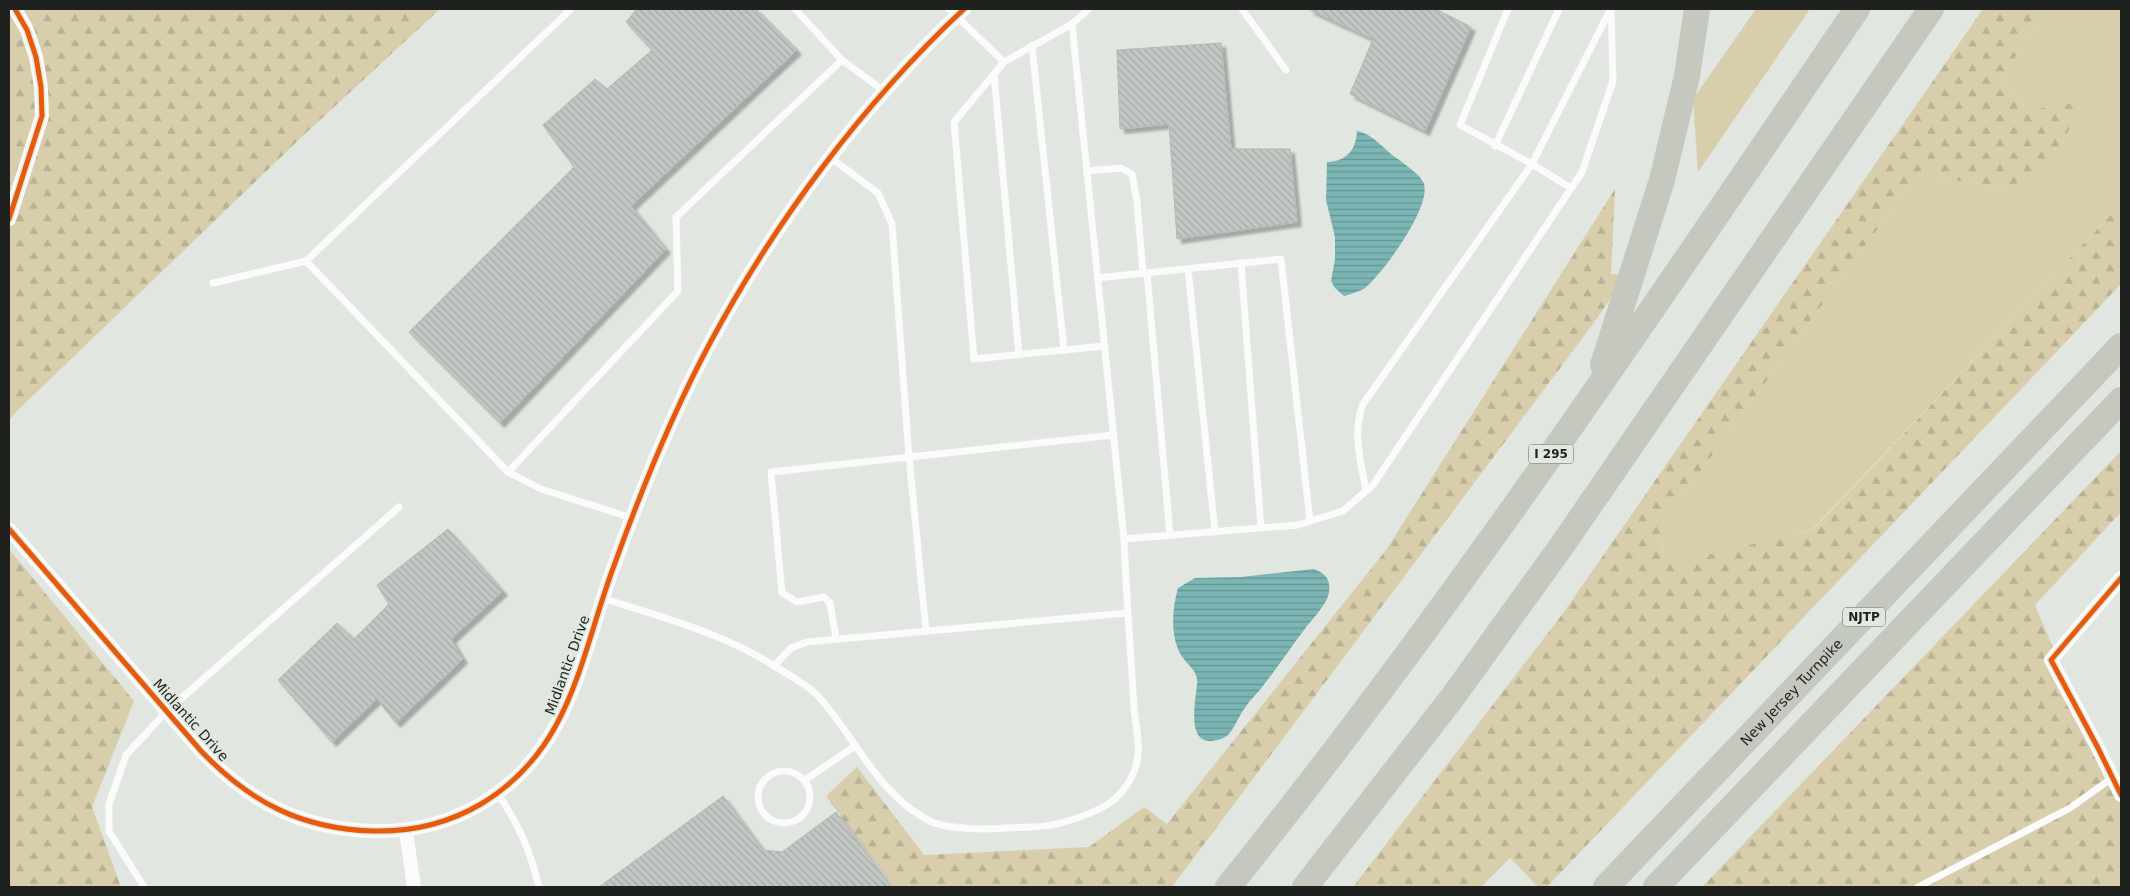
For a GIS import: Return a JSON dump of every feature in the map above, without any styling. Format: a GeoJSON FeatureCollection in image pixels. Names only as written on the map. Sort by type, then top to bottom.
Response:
{"type":"FeatureCollection","features":[{"type":"Feature","properties":{"kind":"highway"},"geometry":{"type":"LineString","coordinates":[[1595,391],[1662,180],[1687,76],[1697,9]]}},
{"type":"Feature","properties":{"kind":"highway","name":"I 295"},"geometry":{"type":"LineString","coordinates":[[1228,887],[1361,718],[1432,622],[1595,391],[1857,9]]}},
{"type":"Feature","properties":{"kind":"highway"},"geometry":{"type":"LineString","coordinates":[[1305,887],[1452,698],[1552,559],[1931,9]]}},
{"type":"Feature","properties":{"kind":"highway","name":"New Jersey Turnpike"},"geometry":{"type":"LineString","coordinates":[[1606,887],[2121,346]]}},
{"type":"Feature","properties":{"kind":"highway","name":"NJTP"},"geometry":{"type":"LineString","coordinates":[[1656,887],[2121,400]]}},
{"type":"Feature","properties":{"kind":"street"},"geometry":{"type":"LineString","coordinates":[[9,219],[42,116],[41,87],[36,57],[28,30],[15,9]]}},
{"type":"Feature","properties":{"kind":"street","name":"Midlantic Drive"},"geometry":{"type":"LineString","coordinates":[[9,529],[218,769],[252,796],[292,816],[353,831],[406,831],[443,822],[470,810],[498,794],[539,754],[560,719],[572,690],[602,598],[632,518],[679,406],[710,343],[763,255],[831,158],[884,91],[957,11]]}},
{"type":"Feature","properties":{"kind":"street"},"geometry":{"type":"LineString","coordinates":[[2121,578],[2051,660],[2121,795]]}},
{"type":"Feature","properties":{"kind":"street"},"geometry":{"type":"LineString","coordinates":[[406,831],[414,887]]}},
{"type":"Feature","properties":{"kind":"lane"},"geometry":{"type":"LineString","coordinates":[[213,283],[306,262],[571,9]]}},
{"type":"Feature","properties":{"kind":"lane"},"geometry":{"type":"LineString","coordinates":[[795,9],[842,60],[884,91]]}},
{"type":"Feature","properties":{"kind":"lane"},"geometry":{"type":"LineString","coordinates":[[1089,9],[1072,24],[1004,62],[954,122],[974,359],[1104,346]]}},
{"type":"Feature","properties":{"kind":"lane"},"geometry":{"type":"LineString","coordinates":[[1242,9],[1286,70]]}},
{"type":"Feature","properties":{"kind":"lane"},"geometry":{"type":"LineString","coordinates":[[1508,9],[1460,125],[1495,146],[1532,164],[1571,188]]}},
{"type":"Feature","properties":{"kind":"lane"},"geometry":{"type":"LineString","coordinates":[[1495,146],[1559,9]]}},
{"type":"Feature","properties":{"kind":"lane"},"geometry":{"type":"LineString","coordinates":[[1366,491],[1358,448],[1358,418],[1363,404],[1532,164],[1611,9]]}},
{"type":"Feature","properties":{"kind":"lane"},"geometry":{"type":"LineString","coordinates":[[1124,539],[1298,525],[1343,511],[1373,485],[1582,172],[1613,81],[1611,9]]}},
{"type":"Feature","properties":{"kind":"lane"},"geometry":{"type":"LineString","coordinates":[[957,11],[1004,62]]}},
{"type":"Feature","properties":{"kind":"lane"},"geometry":{"type":"LineString","coordinates":[[602,598],[712,633],[774,666],[817,695],[885,785],[908,807],[934,823],[983,830],[1057,824],[1101,809],[1117,799],[1135,769],[1139,750],[1127,613],[1124,539],[1072,24]]}},
{"type":"Feature","properties":{"kind":"lane"},"geometry":{"type":"LineString","coordinates":[[1032,46],[1064,350]]}},
{"type":"Feature","properties":{"kind":"lane"},"geometry":{"type":"LineString","coordinates":[[508,472],[678,291],[676,217],[842,60]]}},
{"type":"Feature","properties":{"kind":"lane"},"geometry":{"type":"LineString","coordinates":[[994,74],[1019,355]]}},
{"type":"Feature","properties":{"kind":"lane"},"geometry":{"type":"LineString","coordinates":[[831,158],[878,193],[892,224],[909,456],[926,631]]}},
{"type":"Feature","properties":{"kind":"lane"},"geometry":{"type":"LineString","coordinates":[[1087,171],[1121,168],[1132,174],[1145,273],[1170,535]]}},
{"type":"Feature","properties":{"kind":"lane"},"geometry":{"type":"LineString","coordinates":[[1098,278],[1281,259],[1310,522]]}},
{"type":"Feature","properties":{"kind":"lane"},"geometry":{"type":"LineString","coordinates":[[306,262],[508,472],[541,489],[632,518]]}},
{"type":"Feature","properties":{"kind":"lane"},"geometry":{"type":"LineString","coordinates":[[1240,263],[1261,528]]}},
{"type":"Feature","properties":{"kind":"lane"},"geometry":{"type":"LineString","coordinates":[[1188,269],[1215,532]]}},
{"type":"Feature","properties":{"kind":"lane"},"geometry":{"type":"LineString","coordinates":[[836,639],[830,603],[824,597],[797,602],[782,593],[771,472],[1113,435]]}},
{"type":"Feature","properties":{"kind":"lane"},"geometry":{"type":"LineString","coordinates":[[144,887],[109,831],[109,804],[126,755],[167,711],[399,507]]}},
{"type":"Feature","properties":{"kind":"lane"},"geometry":{"type":"LineString","coordinates":[[774,666],[787,651],[800,644],[836,639],[1127,613]]}},
{"type":"Feature","properties":{"kind":"lane"},"geometry":{"type":"LineString","coordinates":[[805,780],[855,746]]}},
{"type":"Feature","properties":{"kind":"lane"},"geometry":{"type":"LineString","coordinates":[[782,771],[790,771],[805,780],[811,797],[810,805],[799,819],[783,823],[767,817],[758,802],[758,793],[766,778],[782,771]]}},
{"type":"Feature","properties":{"kind":"lane"},"geometry":{"type":"LineString","coordinates":[[1918,887],[2070,808],[2112,778]]}},
{"type":"Feature","properties":{"kind":"lane"},"geometry":{"type":"LineString","coordinates":[[498,794],[513,817],[527,845],[539,887]]}},
{"type":"Feature","properties":{"kind":"green space"},"geometry":{"type":"Polygon","coordinates":[[[9,9],[440,9],[308,131],[15,413],[9,421],[9,9]]]}},
{"type":"Feature","properties":{"kind":"green space"},"geometry":{"type":"Polygon","coordinates":[[[1756,9],[1810,9],[1698,172],[1693,99],[1756,9]]]}},
{"type":"Feature","properties":{"kind":"green space"},"geometry":{"type":"Polygon","coordinates":[[[1983,9],[2047,9],[2001,78],[2028,110],[2081,102],[2054,164],[2008,188],[1917,175],[1662,524],[1661,566],[1813,530],[2121,204],[2121,284],[1547,887],[1538,887],[1510,858],[1481,887],[1353,887],[1561,616],[1983,9]]]}},
{"type":"Feature","properties":{"kind":"green space"},"geometry":{"type":"Polygon","coordinates":[[[2047,9],[2121,9],[2121,204],[1812,530],[1661,567],[1662,524],[1917,175],[2008,188],[2028,110],[2001,78],[2047,9]]]}},
{"type":"Feature","properties":{"kind":"green space"},"geometry":{"type":"Polygon","coordinates":[[[1615,189],[1611,274],[1627,275],[1593,324],[1172,887],[894,887],[826,796],[857,767],[924,855],[1089,847],[1144,807],[1167,824],[1386,550],[1615,189]]]}},
{"type":"Feature","properties":{"kind":"green space"},"geometry":{"type":"Polygon","coordinates":[[[2121,451],[2121,512],[2035,605],[2078,706],[2121,794],[2121,887],[1702,887],[2121,451]]]}},
{"type":"Feature","properties":{"kind":"green space"},"geometry":{"type":"Polygon","coordinates":[[[9,549],[134,701],[92,807],[121,887],[9,887],[9,549]]]}},
{"type":"Feature","properties":{"kind":"water"},"geometry":{"type":"Polygon","coordinates":[[[1357,131],[1371,137],[1415,172],[1424,184],[1424,195],[1413,223],[1383,269],[1365,288],[1344,296],[1335,288],[1331,281],[1335,259],[1335,237],[1326,200],[1327,162],[1345,157],[1349,153],[1355,144],[1357,131]]]}},
{"type":"Feature","properties":{"kind":"water"},"geometry":{"type":"Polygon","coordinates":[[[1314,569],[1324,575],[1329,584],[1328,597],[1322,607],[1246,706],[1229,734],[1223,738],[1211,741],[1203,739],[1198,735],[1194,719],[1196,675],[1181,655],[1175,639],[1173,613],[1178,588],[1195,578],[1241,577],[1314,569]]]}},
{"type":"Feature","properties":{"kind":"building"},"geometry":{"type":"Polygon","coordinates":[[[637,9],[756,9],[797,50],[631,206],[666,249],[500,423],[409,332],[574,167],[543,125],[595,79],[607,89],[652,50],[626,22],[637,9]]]}},
{"type":"Feature","properties":{"kind":"building"},"geometry":{"type":"Polygon","coordinates":[[[1308,9],[1436,9],[1471,27],[1425,131],[1350,94],[1373,39],[1308,9]]]}},
{"type":"Feature","properties":{"kind":"building"},"geometry":{"type":"Polygon","coordinates":[[[1221,43],[1231,149],[1290,149],[1297,222],[1177,239],[1169,124],[1120,129],[1117,50],[1221,43]]]}},
{"type":"Feature","properties":{"kind":"building"},"geometry":{"type":"Polygon","coordinates":[[[448,529],[503,591],[451,639],[463,659],[396,723],[377,699],[332,742],[278,680],[337,623],[354,639],[389,604],[377,585],[448,529]]]}},
{"type":"Feature","properties":{"kind":"building"},"geometry":{"type":"Polygon","coordinates":[[[723,796],[763,850],[782,852],[836,812],[891,887],[599,887],[723,796]]]}},
{"type":"Feature","properties":{"kind":"cycle path"},"geometry":{"type":"LineString","coordinates":[[9,219],[42,116],[41,87],[36,57],[27,30],[15,9]]}},
{"type":"Feature","properties":{"kind":"cycle path"},"geometry":{"type":"LineString","coordinates":[[9,529],[201,751],[238,785],[258,798],[278,809],[323,825],[373,831],[402,830],[442,822],[481,804],[512,782],[536,756],[555,728],[581,665],[615,563],[658,452],[696,370],[735,298],[792,209],[857,124],[927,45],[964,9]]}},
{"type":"Feature","properties":{"kind":"cycle path"},"geometry":{"type":"LineString","coordinates":[[2121,578],[2051,660],[2121,795]]}}]}
